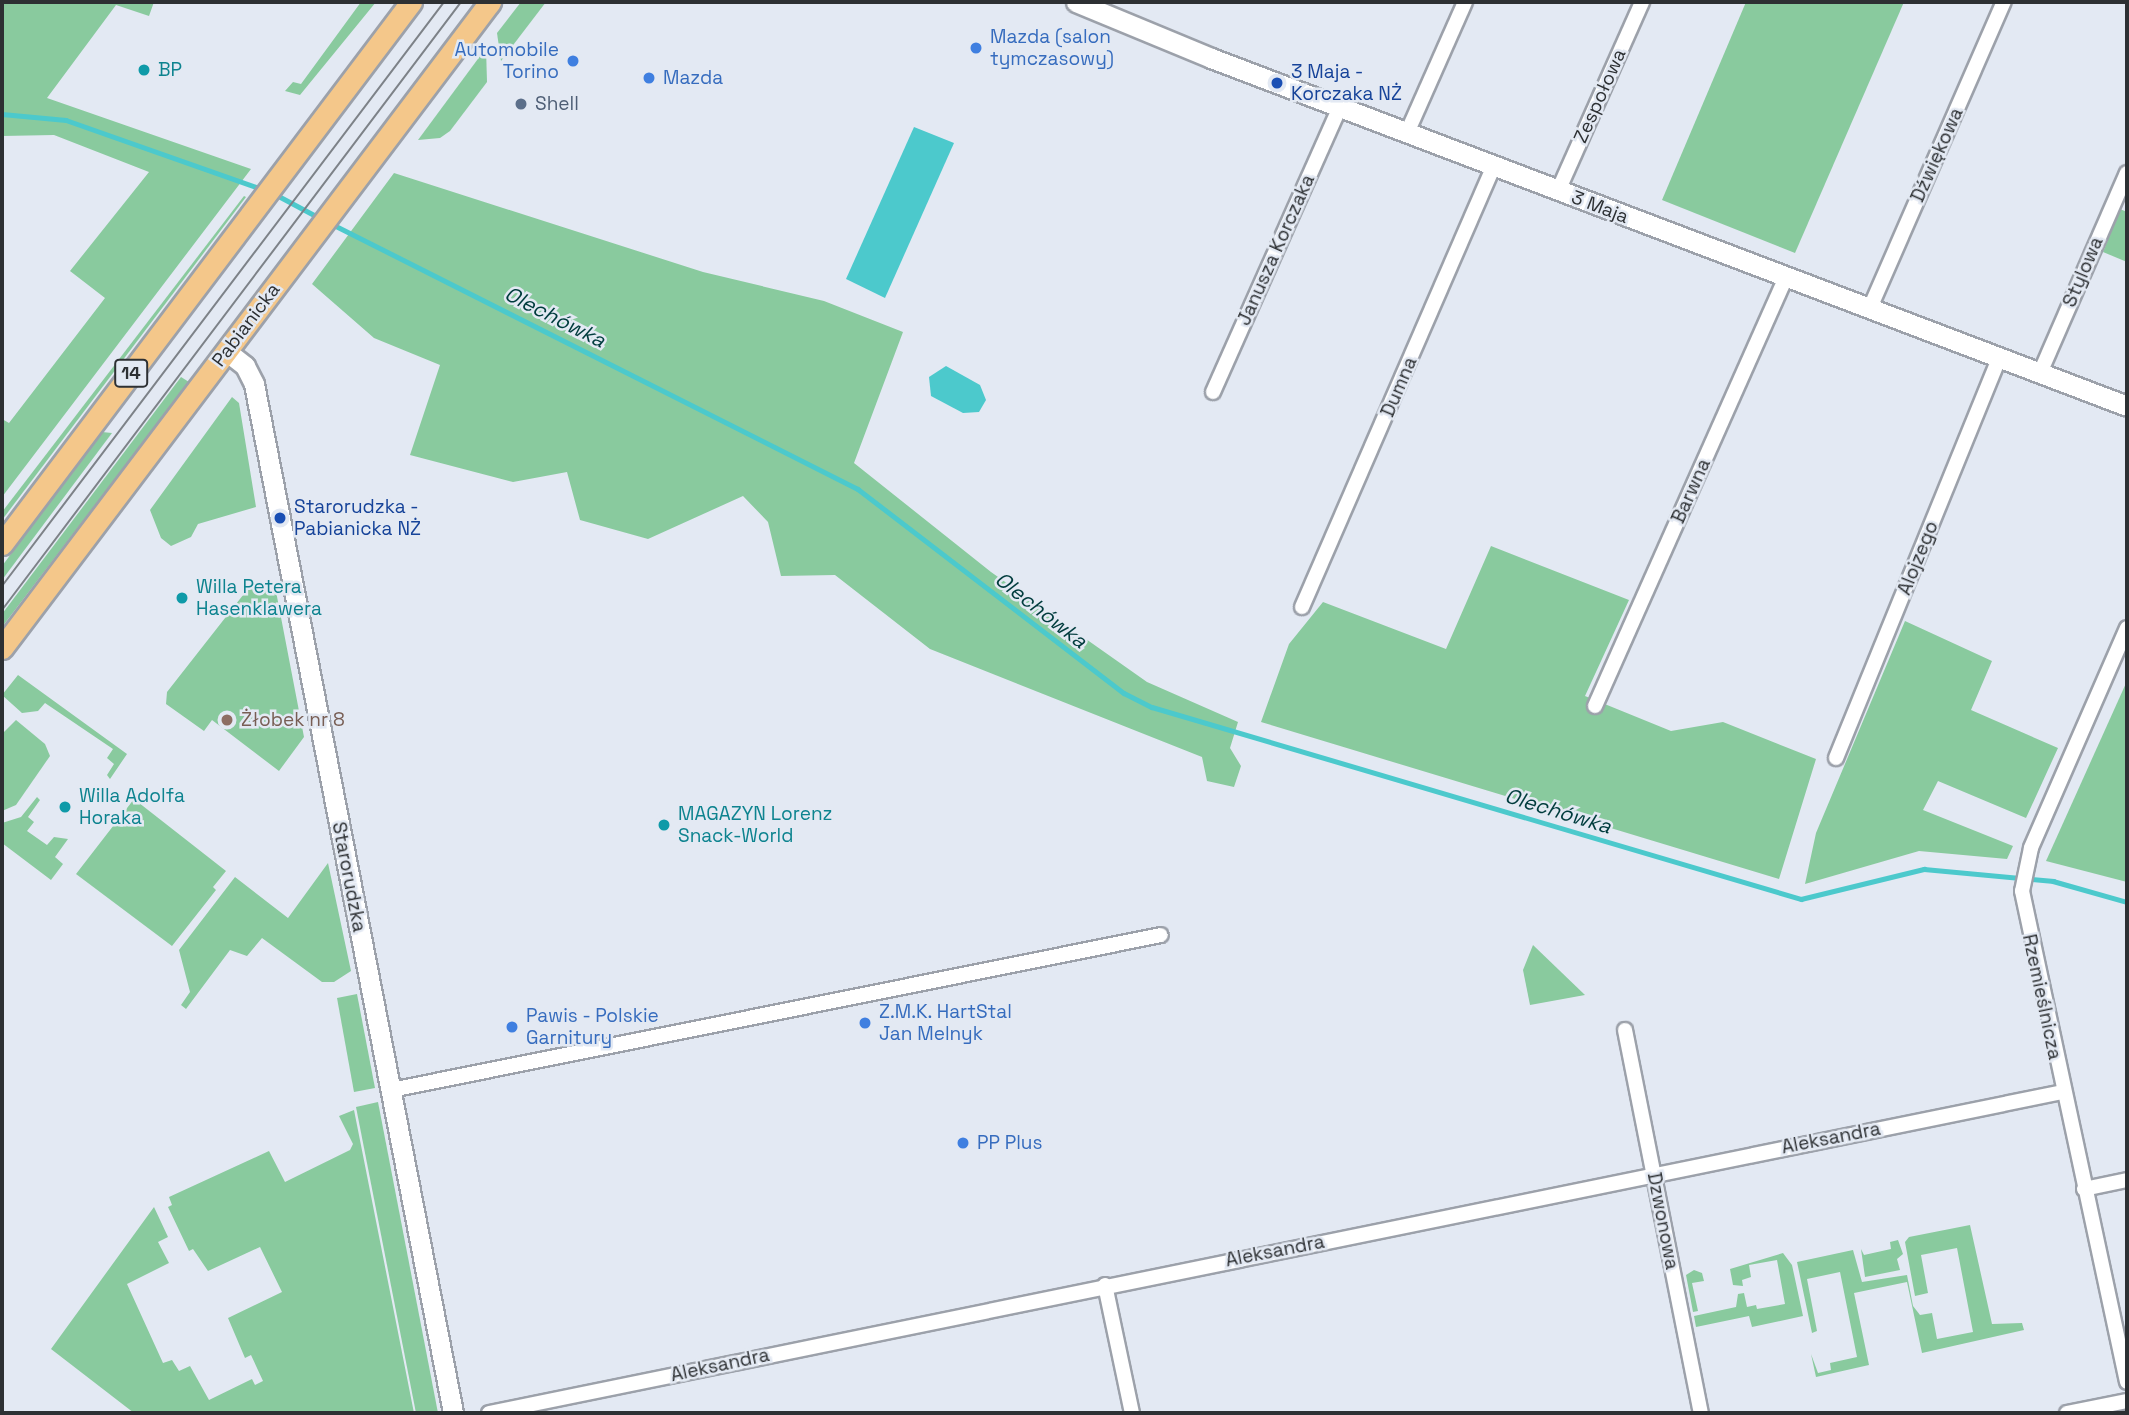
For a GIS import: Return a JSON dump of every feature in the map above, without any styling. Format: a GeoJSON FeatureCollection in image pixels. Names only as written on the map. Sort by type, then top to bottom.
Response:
{"type":"FeatureCollection","features":[{"type":"Feature","properties":{"kind":"main road","name":"14"},"geometry":{"type":"LineString","coordinates":[[2,544],[411,2]]}},
{"type":"Feature","properties":{"kind":"main road","name":"Pabianicka"},"geometry":{"type":"LineString","coordinates":[[2,648],[490,2]]}},
{"type":"Feature","properties":{"kind":"street","name":"3 Maja"},"geometry":{"type":"LineString","coordinates":[[1076,2],[1558,191],[2127,406]]}},
{"type":"Feature","properties":{"kind":"street"},"geometry":{"type":"LineString","coordinates":[[1408,133],[1465,2]]}},
{"type":"Feature","properties":{"kind":"street","name":"Zespołowa"},"geometry":{"type":"LineString","coordinates":[[1558,191],[1642,2]]}},
{"type":"Feature","properties":{"kind":"street","name":"Dźwiękowa"},"geometry":{"type":"LineString","coordinates":[[1870,308],[2004,2]]}},
{"type":"Feature","properties":{"kind":"street","name":"Janusza Korczaka"},"geometry":{"type":"LineString","coordinates":[[1213,392],[1340,107]]}},
{"type":"Feature","properties":{"kind":"street","name":"Dumna"},"geometry":{"type":"LineString","coordinates":[[1302,607],[1494,166]]}},
{"type":"Feature","properties":{"kind":"street","name":"Stylowa"},"geometry":{"type":"LineString","coordinates":[[2040,373],[2127,173]]}},
{"type":"Feature","properties":{"kind":"street","name":"Barwna"},"geometry":{"type":"LineString","coordinates":[[1595,706],[1786,276]]}},
{"type":"Feature","properties":{"kind":"street","name":"Starorudzka"},"geometry":{"type":"LineString","coordinates":[[226,351],[245,366],[254,384],[453,1413]]}},
{"type":"Feature","properties":{"kind":"street","name":"Alojzego"},"geometry":{"type":"LineString","coordinates":[[1836,758],[2000,357]]}},
{"type":"Feature","properties":{"kind":"street","name":"Rzemieślnicza"},"geometry":{"type":"LineString","coordinates":[[2127,628],[2025,863],[2022,891],[2127,1382]]}},
{"type":"Feature","properties":{"kind":"street"},"geometry":{"type":"LineString","coordinates":[[391,1090],[1161,935]]}},
{"type":"Feature","properties":{"kind":"street","name":"Dzwonowa"},"geometry":{"type":"LineString","coordinates":[[1625,1030],[1701,1413]]}},
{"type":"Feature","properties":{"kind":"street","name":"Aleksandra"},"geometry":{"type":"LineString","coordinates":[[489,1413],[1105,1285],[2063,1092]]}},
{"type":"Feature","properties":{"kind":"street"},"geometry":{"type":"LineString","coordinates":[[2084,1189],[2127,1180]]}},
{"type":"Feature","properties":{"kind":"street"},"geometry":{"type":"LineString","coordinates":[[1105,1285],[1132,1413]]}},
{"type":"Feature","properties":{"kind":"street"},"geometry":{"type":"LineString","coordinates":[[2067,1413],[2127,1401]]}},
{"type":"Feature","properties":{"kind":"green space"},"geometry":{"type":"Polygon","coordinates":[[[2,2],[154,2],[149,16],[116,5],[47,98],[251,169],[2,497],[2,419],[9,423],[105,298],[70,271],[149,172],[54,135],[2,136],[2,2]]]}},
{"type":"Feature","properties":{"kind":"green space"},"geometry":{"type":"Polygon","coordinates":[[[361,2],[376,2],[300,95],[285,91],[293,82],[301,84],[361,2]]]}},
{"type":"Feature","properties":{"kind":"green space"},"geometry":{"type":"Polygon","coordinates":[[[521,2],[546,2],[501,61],[497,33],[521,2]]]}},
{"type":"Feature","properties":{"kind":"green space"},"geometry":{"type":"Polygon","coordinates":[[[1746,2],[1904,2],[1795,253],[1662,200],[1746,2]]]}},
{"type":"Feature","properties":{"kind":"green space"},"geometry":{"type":"Polygon","coordinates":[[[486,48],[487,82],[450,131],[440,138],[418,140],[486,48]]]}},
{"type":"Feature","properties":{"kind":"green space"},"geometry":{"type":"Polygon","coordinates":[[[394,173],[703,272],[824,301],[903,332],[854,463],[991,572],[1147,682],[1238,722],[1230,748],[1241,766],[1234,787],[1207,781],[1202,757],[930,649],[835,575],[781,576],[768,522],[743,496],[648,539],[580,520],[567,472],[513,482],[410,455],[440,365],[374,338],[312,284],[394,173]]]}},
{"type":"Feature","properties":{"kind":"green space"},"geometry":{"type":"Polygon","coordinates":[[[244,196],[246,197],[2,520],[2,512],[244,196]]]}},
{"type":"Feature","properties":{"kind":"green space"},"geometry":{"type":"Polygon","coordinates":[[[2120,209],[2127,212],[2127,262],[2103,252],[2120,209]]]}},
{"type":"Feature","properties":{"kind":"green space"},"geometry":{"type":"Polygon","coordinates":[[[181,377],[189,382],[2,627],[2,614],[181,377]]]}},
{"type":"Feature","properties":{"kind":"green space"},"geometry":{"type":"Polygon","coordinates":[[[232,397],[239,403],[256,507],[198,524],[191,537],[171,546],[161,538],[150,510],[232,397]]]}},
{"type":"Feature","properties":{"kind":"green space"},"geometry":{"type":"Polygon","coordinates":[[[102,432],[112,433],[2,580],[2,566],[102,432]]]}},
{"type":"Feature","properties":{"kind":"green space"},"geometry":{"type":"Polygon","coordinates":[[[1491,546],[1629,600],[1585,696],[1671,731],[1723,722],[1816,759],[1779,879],[1261,722],[1289,644],[1323,602],[1446,649],[1491,546]]]}},
{"type":"Feature","properties":{"kind":"green space"},"geometry":{"type":"Polygon","coordinates":[[[274,581],[304,737],[279,771],[212,720],[204,731],[166,704],[167,692],[247,590],[274,581]]]}},
{"type":"Feature","properties":{"kind":"green space"},"geometry":{"type":"Polygon","coordinates":[[[1905,621],[1992,661],[1971,710],[2058,748],[2026,818],[1938,781],[1923,810],[2013,846],[2007,859],[1919,851],[1805,884],[1816,833],[1905,621]]]}},
{"type":"Feature","properties":{"kind":"green space"},"geometry":{"type":"Polygon","coordinates":[[[18,675],[127,754],[110,779],[107,775],[114,764],[107,758],[113,749],[45,703],[38,711],[22,713],[2,695],[18,675]]]}},
{"type":"Feature","properties":{"kind":"green space"},"geometry":{"type":"Polygon","coordinates":[[[2127,681],[2127,882],[2046,861],[2127,681]]]}},
{"type":"Feature","properties":{"kind":"green space"},"geometry":{"type":"Polygon","coordinates":[[[16,720],[45,744],[50,756],[16,805],[2,811],[2,734],[16,720]]]}},
{"type":"Feature","properties":{"kind":"green space"},"geometry":{"type":"Polygon","coordinates":[[[37,797],[40,800],[28,817],[34,822],[27,831],[47,845],[54,837],[68,839],[55,857],[63,864],[51,880],[2,843],[2,823],[21,817],[37,797]]]}},
{"type":"Feature","properties":{"kind":"green space"},"geometry":{"type":"Polygon","coordinates":[[[134,799],[226,871],[213,887],[216,890],[172,946],[76,874],[134,799]]]}},
{"type":"Feature","properties":{"kind":"green space"},"geometry":{"type":"Polygon","coordinates":[[[328,863],[351,971],[334,982],[322,982],[262,938],[247,956],[230,950],[186,1009],[181,1005],[190,992],[179,950],[235,877],[288,918],[328,863]]]}},
{"type":"Feature","properties":{"kind":"green space"},"geometry":{"type":"Polygon","coordinates":[[[1533,945],[1585,995],[1530,1005],[1523,970],[1533,945]]]}},
{"type":"Feature","properties":{"kind":"green space"},"geometry":{"type":"Polygon","coordinates":[[[357,994],[375,1088],[354,1092],[337,998],[357,994]]]}},
{"type":"Feature","properties":{"kind":"green space"},"geometry":{"type":"Polygon","coordinates":[[[378,1102],[438,1413],[416,1413],[356,1107],[378,1102]]]}},
{"type":"Feature","properties":{"kind":"green space"},"geometry":{"type":"Polygon","coordinates":[[[354,1110],[414,1413],[134,1413],[51,1349],[154,1207],[168,1237],[158,1242],[169,1263],[127,1284],[163,1363],[172,1360],[179,1371],[190,1366],[209,1400],[252,1379],[255,1385],[263,1381],[251,1355],[245,1358],[228,1318],[282,1292],[260,1247],[208,1271],[193,1249],[189,1251],[168,1207],[172,1205],[169,1197],[269,1151],[285,1182],[350,1150],[353,1144],[339,1116],[354,1110]]]}},
{"type":"Feature","properties":{"kind":"green space"},"geometry":{"type":"Polygon","coordinates":[[[1970,1225],[1992,1324],[2022,1323],[2024,1330],[1922,1353],[1907,1282],[1854,1293],[1869,1365],[1816,1377],[1811,1354],[1818,1373],[1831,1370],[1830,1363],[1857,1357],[1840,1272],[1807,1279],[1817,1331],[1812,1333],[1797,1262],[1853,1250],[1862,1282],[1907,1275],[1913,1306],[1920,1315],[1932,1313],[1937,1339],[1973,1332],[1957,1248],[1921,1255],[1928,1293],[1915,1296],[1905,1242],[1909,1237],[1970,1225]]]}},
{"type":"Feature","properties":{"kind":"green space"},"geometry":{"type":"Polygon","coordinates":[[[1898,1240],[1903,1254],[1897,1259],[1900,1270],[1865,1277],[1861,1249],[1864,1255],[1891,1249],[1890,1242],[1898,1240]]]}},
{"type":"Feature","properties":{"kind":"green space"},"geometry":{"type":"Polygon","coordinates":[[[1783,1253],[1792,1265],[1803,1316],[1752,1327],[1749,1316],[1696,1327],[1694,1316],[1736,1307],[1738,1294],[1744,1293],[1747,1307],[1756,1305],[1757,1309],[1785,1304],[1777,1260],[1749,1265],[1751,1277],[1742,1280],[1743,1286],[1733,1285],[1730,1269],[1783,1253]]]}},
{"type":"Feature","properties":{"kind":"green space"},"geometry":{"type":"Polygon","coordinates":[[[1694,1270],[1702,1273],[1704,1281],[1692,1283],[1698,1311],[1693,1312],[1686,1275],[1694,1270]]]}},
{"type":"Feature","properties":{"kind":"water"},"geometry":{"type":"Polygon","coordinates":[[[914,127],[954,143],[885,298],[846,279],[914,127]]]}},
{"type":"Feature","properties":{"kind":"water"},"geometry":{"type":"Polygon","coordinates":[[[946,366],[980,385],[986,400],[979,412],[963,413],[931,396],[929,377],[946,366]]]}},
{"type":"Feature","properties":{"kind":"waterway","name":"Olechówka"},"geometry":{"type":"LineString","coordinates":[[2,114],[66,120],[262,189]]}},
{"type":"Feature","properties":{"kind":"waterway","name":"Olechówka"},"geometry":{"type":"LineString","coordinates":[[273,193],[318,217]]}},
{"type":"Feature","properties":{"kind":"waterway","name":"Olechówka"},"geometry":{"type":"LineString","coordinates":[[332,224],[858,489],[1124,693],[1152,707],[1801,899],[1924,869],[2053,881],[2127,902]]}},
{"type":"Feature","properties":{"kind":"tram line"},"geometry":{"type":"LineString","coordinates":[[2,586],[444,2]]}},
{"type":"Feature","properties":{"kind":"tram line"},"geometry":{"type":"LineString","coordinates":[[2,610],[461,2]]}},
{"type":"Feature","properties":{"kind":"place","name":"Mazda (salon tymczasowy)"},"geometry":{"type":"Point","coordinates":[976,48]}},
{"type":"Feature","properties":{"kind":"place","name":"Automobile Torino"},"geometry":{"type":"Point","coordinates":[573,61]}},
{"type":"Feature","properties":{"kind":"place","name":"BP"},"geometry":{"type":"Point","coordinates":[144,70]}},
{"type":"Feature","properties":{"kind":"place","name":"Mazda"},"geometry":{"type":"Point","coordinates":[649,78]}},
{"type":"Feature","properties":{"kind":"place","name":"3 Maja - Korczaka NŻ"},"geometry":{"type":"Point","coordinates":[1277,83]}},
{"type":"Feature","properties":{"kind":"place","name":"Shell"},"geometry":{"type":"Point","coordinates":[521,104]}},
{"type":"Feature","properties":{"kind":"place","name":"Starorudzka - Pabianicka NŻ"},"geometry":{"type":"Point","coordinates":[280,518]}},
{"type":"Feature","properties":{"kind":"place","name":"Willa Petera Hasenklawera"},"geometry":{"type":"Point","coordinates":[182,598]}},
{"type":"Feature","properties":{"kind":"place","name":"Żłobek nr 8"},"geometry":{"type":"Point","coordinates":[227,720]}},
{"type":"Feature","properties":{"kind":"place","name":"Willa Adolfa Horaka"},"geometry":{"type":"Point","coordinates":[65,807]}},
{"type":"Feature","properties":{"kind":"place","name":"MAGAZYN Lorenz Snack-World"},"geometry":{"type":"Point","coordinates":[664,825]}},
{"type":"Feature","properties":{"kind":"place","name":"Z.M.K. HartStal Jan Melnyk"},"geometry":{"type":"Point","coordinates":[865,1023]}},
{"type":"Feature","properties":{"kind":"place","name":"Pawis - Polskie Garnitury"},"geometry":{"type":"Point","coordinates":[512,1027]}},
{"type":"Feature","properties":{"kind":"place","name":"PP Plus"},"geometry":{"type":"Point","coordinates":[963,1143]}}]}
